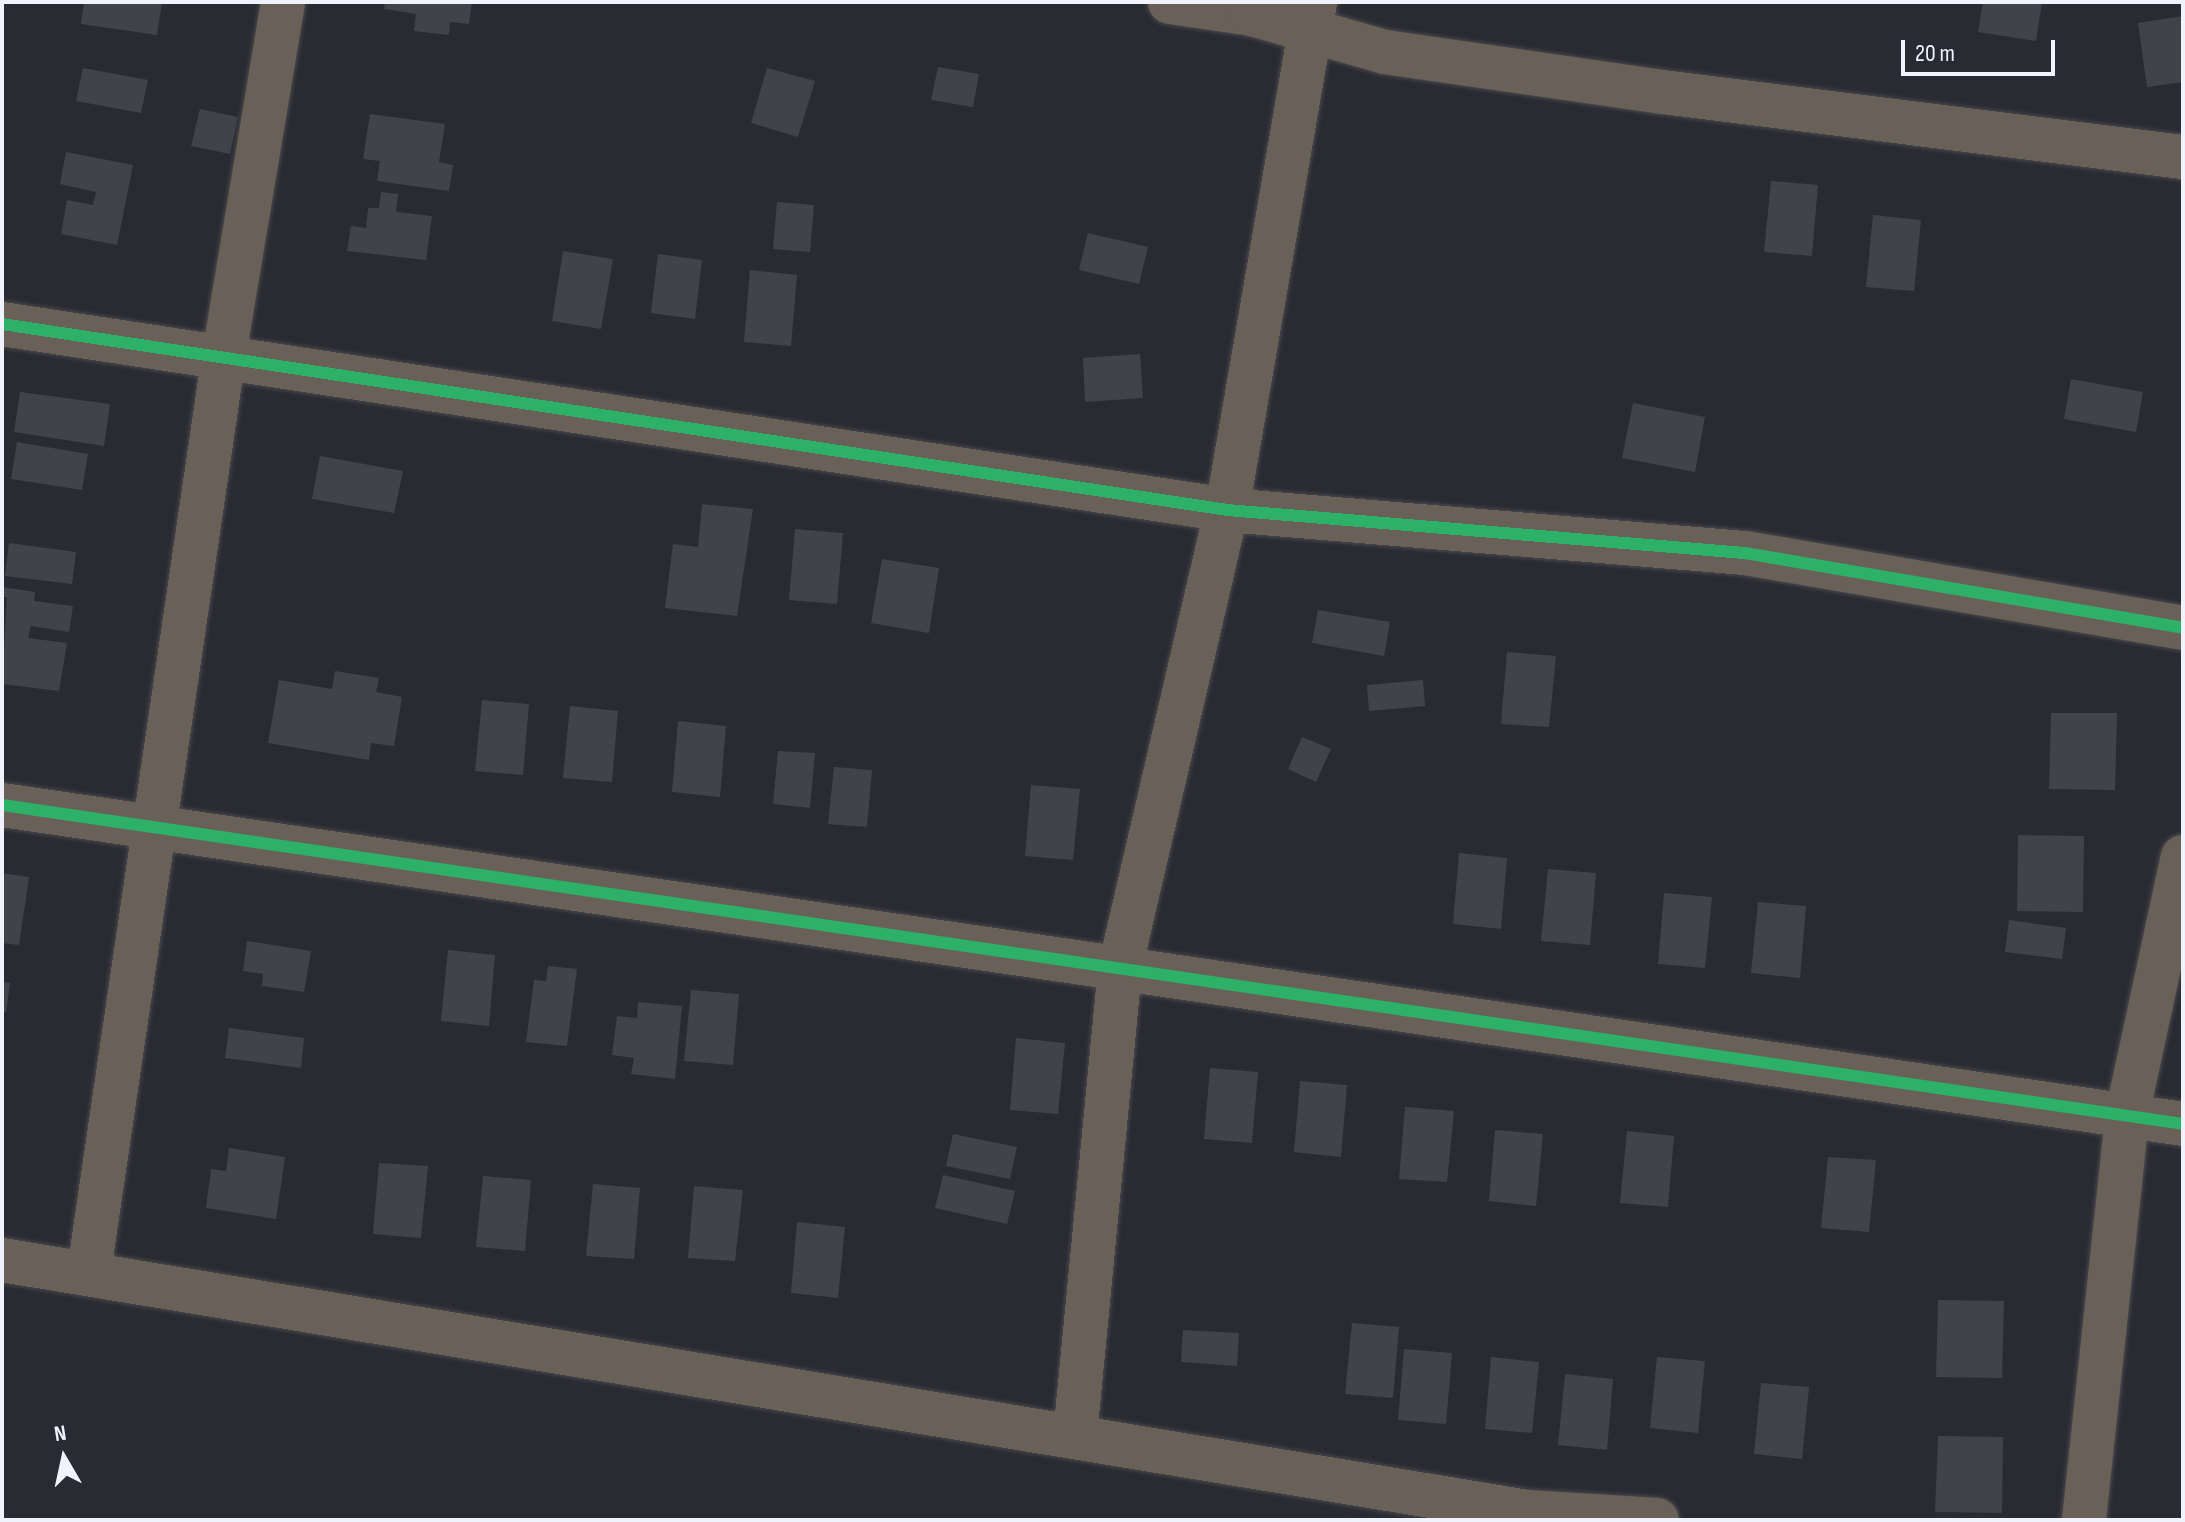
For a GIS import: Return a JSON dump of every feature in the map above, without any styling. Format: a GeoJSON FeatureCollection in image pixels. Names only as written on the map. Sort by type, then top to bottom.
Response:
{"type":"FeatureCollection","features":[{"type":"Feature","properties":{"kind":"street"},"geometry":{"type":"LineString","coordinates":[[89,1271],[158,827],[224,355],[283,2]]}},
{"type":"Feature","properties":{"kind":"street"},"geometry":{"type":"LineString","coordinates":[[1170,2],[1252,14],[1314,17],[1385,52],[1632,88],[2183,157]]}},
{"type":"Feature","properties":{"kind":"street"},"geometry":{"type":"LineString","coordinates":[[1075,1436],[1120,968],[1227,510],[1314,17]]}},
{"type":"Feature","properties":{"kind":"street"},"geometry":{"type":"LineString","coordinates":[[2,324],[224,355],[1227,510],[1745,553],[2183,628]]}},
{"type":"Feature","properties":{"kind":"street"},"geometry":{"type":"LineString","coordinates":[[2,805],[2183,1124]]}},
{"type":"Feature","properties":{"kind":"street"},"geometry":{"type":"LineString","coordinates":[[2084,1520],[2127,1115],[2183,857]]}},
{"type":"Feature","properties":{"kind":"street"},"geometry":{"type":"LineString","coordinates":[[2,1260],[89,1271],[1528,1512],[1657,1520]]}},
{"type":"Feature","properties":{"kind":"building"},"geometry":{"type":"Polygon","coordinates":[[[84,2],[162,2],[157,35],[81,24],[84,2]]]}},
{"type":"Feature","properties":{"kind":"building"},"geometry":{"type":"Polygon","coordinates":[[[385,2],[472,2],[469,24],[450,22],[449,35],[414,31],[416,14],[384,9],[385,2]]]}},
{"type":"Feature","properties":{"kind":"building"},"geometry":{"type":"Polygon","coordinates":[[[1983,2],[2042,2],[2036,41],[1978,32],[1983,2]]]}},
{"type":"Feature","properties":{"kind":"building"},"geometry":{"type":"Polygon","coordinates":[[[2183,16],[2183,82],[2147,87],[2138,23],[2183,16]]]}},
{"type":"Feature","properties":{"kind":"building"},"geometry":{"type":"Polygon","coordinates":[[[938,67],[979,74],[973,107],[931,100],[938,67]]]}},
{"type":"Feature","properties":{"kind":"building"},"geometry":{"type":"Polygon","coordinates":[[[83,68],[148,80],[141,113],[76,101],[83,68]]]}},
{"type":"Feature","properties":{"kind":"building"},"geometry":{"type":"Polygon","coordinates":[[[767,68],[815,81],[798,137],[751,123],[767,68]]]}},
{"type":"Feature","properties":{"kind":"building"},"geometry":{"type":"Polygon","coordinates":[[[200,109],[238,117],[230,154],[191,146],[200,109]]]}},
{"type":"Feature","properties":{"kind":"building"},"geometry":{"type":"Polygon","coordinates":[[[370,114],[445,124],[439,162],[453,165],[449,191],[377,181],[380,161],[363,159],[370,114]]]}},
{"type":"Feature","properties":{"kind":"building"},"geometry":{"type":"Polygon","coordinates":[[[66,152],[133,165],[117,245],[61,234],[67,200],[93,205],[96,192],[60,184],[66,152]]]}},
{"type":"Feature","properties":{"kind":"building"},"geometry":{"type":"Polygon","coordinates":[[[1771,181],[1818,185],[1812,256],[1764,252],[1771,181]]]}},
{"type":"Feature","properties":{"kind":"building"},"geometry":{"type":"Polygon","coordinates":[[[381,192],[398,194],[396,212],[432,216],[426,260],[347,251],[351,226],[366,228],[368,208],[379,208],[381,192]]]}},
{"type":"Feature","properties":{"kind":"building"},"geometry":{"type":"Polygon","coordinates":[[[777,202],[814,205],[810,252],[773,249],[777,202]]]}},
{"type":"Feature","properties":{"kind":"building"},"geometry":{"type":"Polygon","coordinates":[[[1873,215],[1921,220],[1914,291],[1866,287],[1873,215]]]}},
{"type":"Feature","properties":{"kind":"building"},"geometry":{"type":"Polygon","coordinates":[[[1088,233],[1148,247],[1139,284],[1079,270],[1088,233]]]}},
{"type":"Feature","properties":{"kind":"building"},"geometry":{"type":"Polygon","coordinates":[[[563,251],[613,259],[601,329],[552,321],[563,251]]]}},
{"type":"Feature","properties":{"kind":"building"},"geometry":{"type":"Polygon","coordinates":[[[658,254],[702,260],[695,319],[651,313],[658,254]]]}},
{"type":"Feature","properties":{"kind":"building"},"geometry":{"type":"Polygon","coordinates":[[[750,270],[797,275],[791,346],[744,342],[750,270]]]}},
{"type":"Feature","properties":{"kind":"building"},"geometry":{"type":"Polygon","coordinates":[[[1140,354],[1143,398],[1085,402],[1083,358],[1140,354]]]}},
{"type":"Feature","properties":{"kind":"building"},"geometry":{"type":"Polygon","coordinates":[[[2071,379],[2143,392],[2136,432],[2064,419],[2071,379]]]}},
{"type":"Feature","properties":{"kind":"building"},"geometry":{"type":"Polygon","coordinates":[[[20,392],[110,404],[104,446],[14,432],[20,392]]]}},
{"type":"Feature","properties":{"kind":"building"},"geometry":{"type":"Polygon","coordinates":[[[1633,403],[1705,417],[1695,472],[1622,458],[1633,403]]]}},
{"type":"Feature","properties":{"kind":"building"},"geometry":{"type":"Polygon","coordinates":[[[17,442],[88,454],[82,490],[11,479],[17,442]]]}},
{"type":"Feature","properties":{"kind":"building"},"geometry":{"type":"Polygon","coordinates":[[[320,456],[403,471],[394,513],[312,499],[320,456]]]}},
{"type":"Feature","properties":{"kind":"building"},"geometry":{"type":"Polygon","coordinates":[[[702,504],[753,509],[737,616],[665,608],[673,544],[698,547],[702,504]]]}},
{"type":"Feature","properties":{"kind":"building"},"geometry":{"type":"Polygon","coordinates":[[[795,529],[843,533],[837,604],[789,600],[795,529]]]}},
{"type":"Feature","properties":{"kind":"building"},"geometry":{"type":"Polygon","coordinates":[[[9,543],[76,552],[72,584],[5,576],[9,543]]]}},
{"type":"Feature","properties":{"kind":"building"},"geometry":{"type":"Polygon","coordinates":[[[882,559],[939,568],[929,633],[871,623],[882,559]]]}},
{"type":"Feature","properties":{"kind":"building"},"geometry":{"type":"Polygon","coordinates":[[[2,587],[35,592],[34,601],[73,606],[69,632],[31,626],[28,638],[67,643],[59,691],[2,684],[7,597],[2,597],[2,587]]]}},
{"type":"Feature","properties":{"kind":"building"},"geometry":{"type":"Polygon","coordinates":[[[1318,610],[1390,622],[1384,656],[1312,643],[1318,610]]]}},
{"type":"Feature","properties":{"kind":"building"},"geometry":{"type":"Polygon","coordinates":[[[1507,652],[1556,656],[1549,727],[1501,724],[1507,652]]]}},
{"type":"Feature","properties":{"kind":"building"},"geometry":{"type":"Polygon","coordinates":[[[335,671],[379,678],[376,692],[402,697],[394,746],[371,743],[369,760],[268,743],[279,680],[332,689],[335,671]]]}},
{"type":"Feature","properties":{"kind":"building"},"geometry":{"type":"Polygon","coordinates":[[[1423,680],[1425,706],[1369,711],[1367,685],[1423,680]]]}},
{"type":"Feature","properties":{"kind":"building"},"geometry":{"type":"Polygon","coordinates":[[[482,700],[529,704],[523,775],[475,771],[482,700]]]}},
{"type":"Feature","properties":{"kind":"building"},"geometry":{"type":"Polygon","coordinates":[[[570,706],[618,711],[612,782],[563,778],[570,706]]]}},
{"type":"Feature","properties":{"kind":"building"},"geometry":{"type":"Polygon","coordinates":[[[2051,713],[2117,713],[2115,790],[2049,789],[2051,713]]]}},
{"type":"Feature","properties":{"kind":"building"},"geometry":{"type":"Polygon","coordinates":[[[678,721],[726,726],[720,797],[672,792],[678,721]]]}},
{"type":"Feature","properties":{"kind":"building"},"geometry":{"type":"Polygon","coordinates":[[[1302,737],[1331,749],[1316,782],[1288,769],[1302,737]]]}},
{"type":"Feature","properties":{"kind":"building"},"geometry":{"type":"Polygon","coordinates":[[[778,751],[815,753],[810,808],[773,804],[778,751]]]}},
{"type":"Feature","properties":{"kind":"building"},"geometry":{"type":"Polygon","coordinates":[[[834,767],[872,770],[867,827],[828,824],[834,767]]]}},
{"type":"Feature","properties":{"kind":"building"},"geometry":{"type":"Polygon","coordinates":[[[1031,785],[1080,789],[1073,860],[1025,856],[1031,785]]]}},
{"type":"Feature","properties":{"kind":"building"},"geometry":{"type":"Polygon","coordinates":[[[2018,835],[2084,836],[2083,912],[2017,911],[2018,835]]]}},
{"type":"Feature","properties":{"kind":"building"},"geometry":{"type":"Polygon","coordinates":[[[1459,853],[1507,858],[1501,929],[1453,924],[1459,853]]]}},
{"type":"Feature","properties":{"kind":"building"},"geometry":{"type":"Polygon","coordinates":[[[1548,869],[1596,873],[1590,945],[1541,941],[1548,869]]]}},
{"type":"Feature","properties":{"kind":"building"},"geometry":{"type":"Polygon","coordinates":[[[2,873],[29,877],[19,945],[2,943],[2,873]]]}},
{"type":"Feature","properties":{"kind":"building"},"geometry":{"type":"Polygon","coordinates":[[[1664,893],[1712,897],[1705,968],[1658,964],[1664,893]]]}},
{"type":"Feature","properties":{"kind":"building"},"geometry":{"type":"Polygon","coordinates":[[[1758,902],[1806,906],[1800,978],[1751,973],[1758,902]]]}},
{"type":"Feature","properties":{"kind":"building"},"geometry":{"type":"Polygon","coordinates":[[[2009,920],[2066,928],[2062,959],[2005,952],[2009,920]]]}},
{"type":"Feature","properties":{"kind":"building"},"geometry":{"type":"Polygon","coordinates":[[[247,941],[311,951],[304,992],[262,986],[263,974],[243,971],[247,941]]]}},
{"type":"Feature","properties":{"kind":"building"},"geometry":{"type":"Polygon","coordinates":[[[448,950],[495,955],[489,1026],[441,1021],[448,950]]]}},
{"type":"Feature","properties":{"kind":"building"},"geometry":{"type":"Polygon","coordinates":[[[548,966],[577,969],[567,1046],[526,1042],[534,980],[546,981],[548,966]]]}},
{"type":"Feature","properties":{"kind":"building"},"geometry":{"type":"Polygon","coordinates":[[[2,982],[10,983],[6,1012],[2,1012],[2,982]]]}},
{"type":"Feature","properties":{"kind":"building"},"geometry":{"type":"Polygon","coordinates":[[[691,990],[739,994],[733,1065],[684,1061],[691,990]]]}},
{"type":"Feature","properties":{"kind":"building"},"geometry":{"type":"Polygon","coordinates":[[[638,1002],[682,1006],[675,1079],[631,1074],[634,1058],[612,1055],[617,1016],[637,1018],[638,1002]]]}},
{"type":"Feature","properties":{"kind":"building"},"geometry":{"type":"Polygon","coordinates":[[[229,1028],[304,1038],[301,1068],[225,1058],[229,1028]]]}},
{"type":"Feature","properties":{"kind":"building"},"geometry":{"type":"Polygon","coordinates":[[[1016,1038],[1065,1043],[1058,1114],[1010,1110],[1016,1038]]]}},
{"type":"Feature","properties":{"kind":"building"},"geometry":{"type":"Polygon","coordinates":[[[1210,1068],[1258,1072],[1252,1143],[1204,1139],[1210,1068]]]}},
{"type":"Feature","properties":{"kind":"building"},"geometry":{"type":"Polygon","coordinates":[[[1300,1081],[1347,1085],[1341,1157],[1294,1152],[1300,1081]]]}},
{"type":"Feature","properties":{"kind":"building"},"geometry":{"type":"Polygon","coordinates":[[[1405,1107],[1454,1111],[1447,1182],[1399,1179],[1405,1107]]]}},
{"type":"Feature","properties":{"kind":"building"},"geometry":{"type":"Polygon","coordinates":[[[1495,1130],[1543,1134],[1536,1206],[1489,1201],[1495,1130]]]}},
{"type":"Feature","properties":{"kind":"building"},"geometry":{"type":"Polygon","coordinates":[[[1627,1131],[1674,1136],[1668,1207],[1620,1203],[1627,1131]]]}},
{"type":"Feature","properties":{"kind":"building"},"geometry":{"type":"Polygon","coordinates":[[[953,1134],[1017,1147],[1010,1179],[946,1166],[953,1134]]]}},
{"type":"Feature","properties":{"kind":"building"},"geometry":{"type":"Polygon","coordinates":[[[229,1148],[285,1157],[276,1219],[206,1208],[211,1169],[226,1171],[229,1148]]]}},
{"type":"Feature","properties":{"kind":"building"},"geometry":{"type":"Polygon","coordinates":[[[1828,1157],[1876,1160],[1869,1232],[1821,1228],[1828,1157]]]}},
{"type":"Feature","properties":{"kind":"building"},"geometry":{"type":"Polygon","coordinates":[[[379,1163],[428,1166],[421,1238],[373,1234],[379,1163]]]}},
{"type":"Feature","properties":{"kind":"building"},"geometry":{"type":"Polygon","coordinates":[[[943,1175],[1015,1191],[1007,1224],[935,1208],[943,1175]]]}},
{"type":"Feature","properties":{"kind":"building"},"geometry":{"type":"Polygon","coordinates":[[[483,1176],[531,1180],[525,1251],[476,1247],[483,1176]]]}},
{"type":"Feature","properties":{"kind":"building"},"geometry":{"type":"Polygon","coordinates":[[[593,1184],[640,1188],[634,1259],[586,1256],[593,1184]]]}},
{"type":"Feature","properties":{"kind":"building"},"geometry":{"type":"Polygon","coordinates":[[[694,1186],[743,1190],[735,1261],[688,1258],[694,1186]]]}},
{"type":"Feature","properties":{"kind":"building"},"geometry":{"type":"Polygon","coordinates":[[[797,1222],[845,1227],[838,1298],[791,1293],[797,1222]]]}},
{"type":"Feature","properties":{"kind":"building"},"geometry":{"type":"Polygon","coordinates":[[[1938,1300],[2004,1301],[2002,1378],[1936,1377],[1938,1300]]]}},
{"type":"Feature","properties":{"kind":"building"},"geometry":{"type":"Polygon","coordinates":[[[1352,1323],[1399,1327],[1393,1398],[1345,1394],[1352,1323]]]}},
{"type":"Feature","properties":{"kind":"building"},"geometry":{"type":"Polygon","coordinates":[[[1183,1330],[1239,1333],[1237,1366],[1181,1362],[1183,1330]]]}},
{"type":"Feature","properties":{"kind":"building"},"geometry":{"type":"Polygon","coordinates":[[[1404,1349],[1452,1353],[1446,1424],[1398,1420],[1404,1349]]]}},
{"type":"Feature","properties":{"kind":"building"},"geometry":{"type":"Polygon","coordinates":[[[1491,1357],[1539,1362],[1532,1433],[1485,1429],[1491,1357]]]}},
{"type":"Feature","properties":{"kind":"building"},"geometry":{"type":"Polygon","coordinates":[[[1657,1357],[1705,1361],[1698,1433],[1650,1428],[1657,1357]]]}},
{"type":"Feature","properties":{"kind":"building"},"geometry":{"type":"Polygon","coordinates":[[[1565,1374],[1613,1379],[1607,1450],[1558,1445],[1565,1374]]]}},
{"type":"Feature","properties":{"kind":"building"},"geometry":{"type":"Polygon","coordinates":[[[1761,1383],[1809,1387],[1802,1459],[1754,1454],[1761,1383]]]}},
{"type":"Feature","properties":{"kind":"building"},"geometry":{"type":"Polygon","coordinates":[[[1938,1436],[2003,1437],[2002,1513],[1935,1512],[1938,1436]]]}},
{"type":"Feature","properties":{"kind":"cycle path"},"geometry":{"type":"LineString","coordinates":[[2,324],[1227,510],[1745,553],[2183,628]]}},
{"type":"Feature","properties":{"kind":"cycle path"},"geometry":{"type":"LineString","coordinates":[[2,805],[2183,1124]]}}]}
